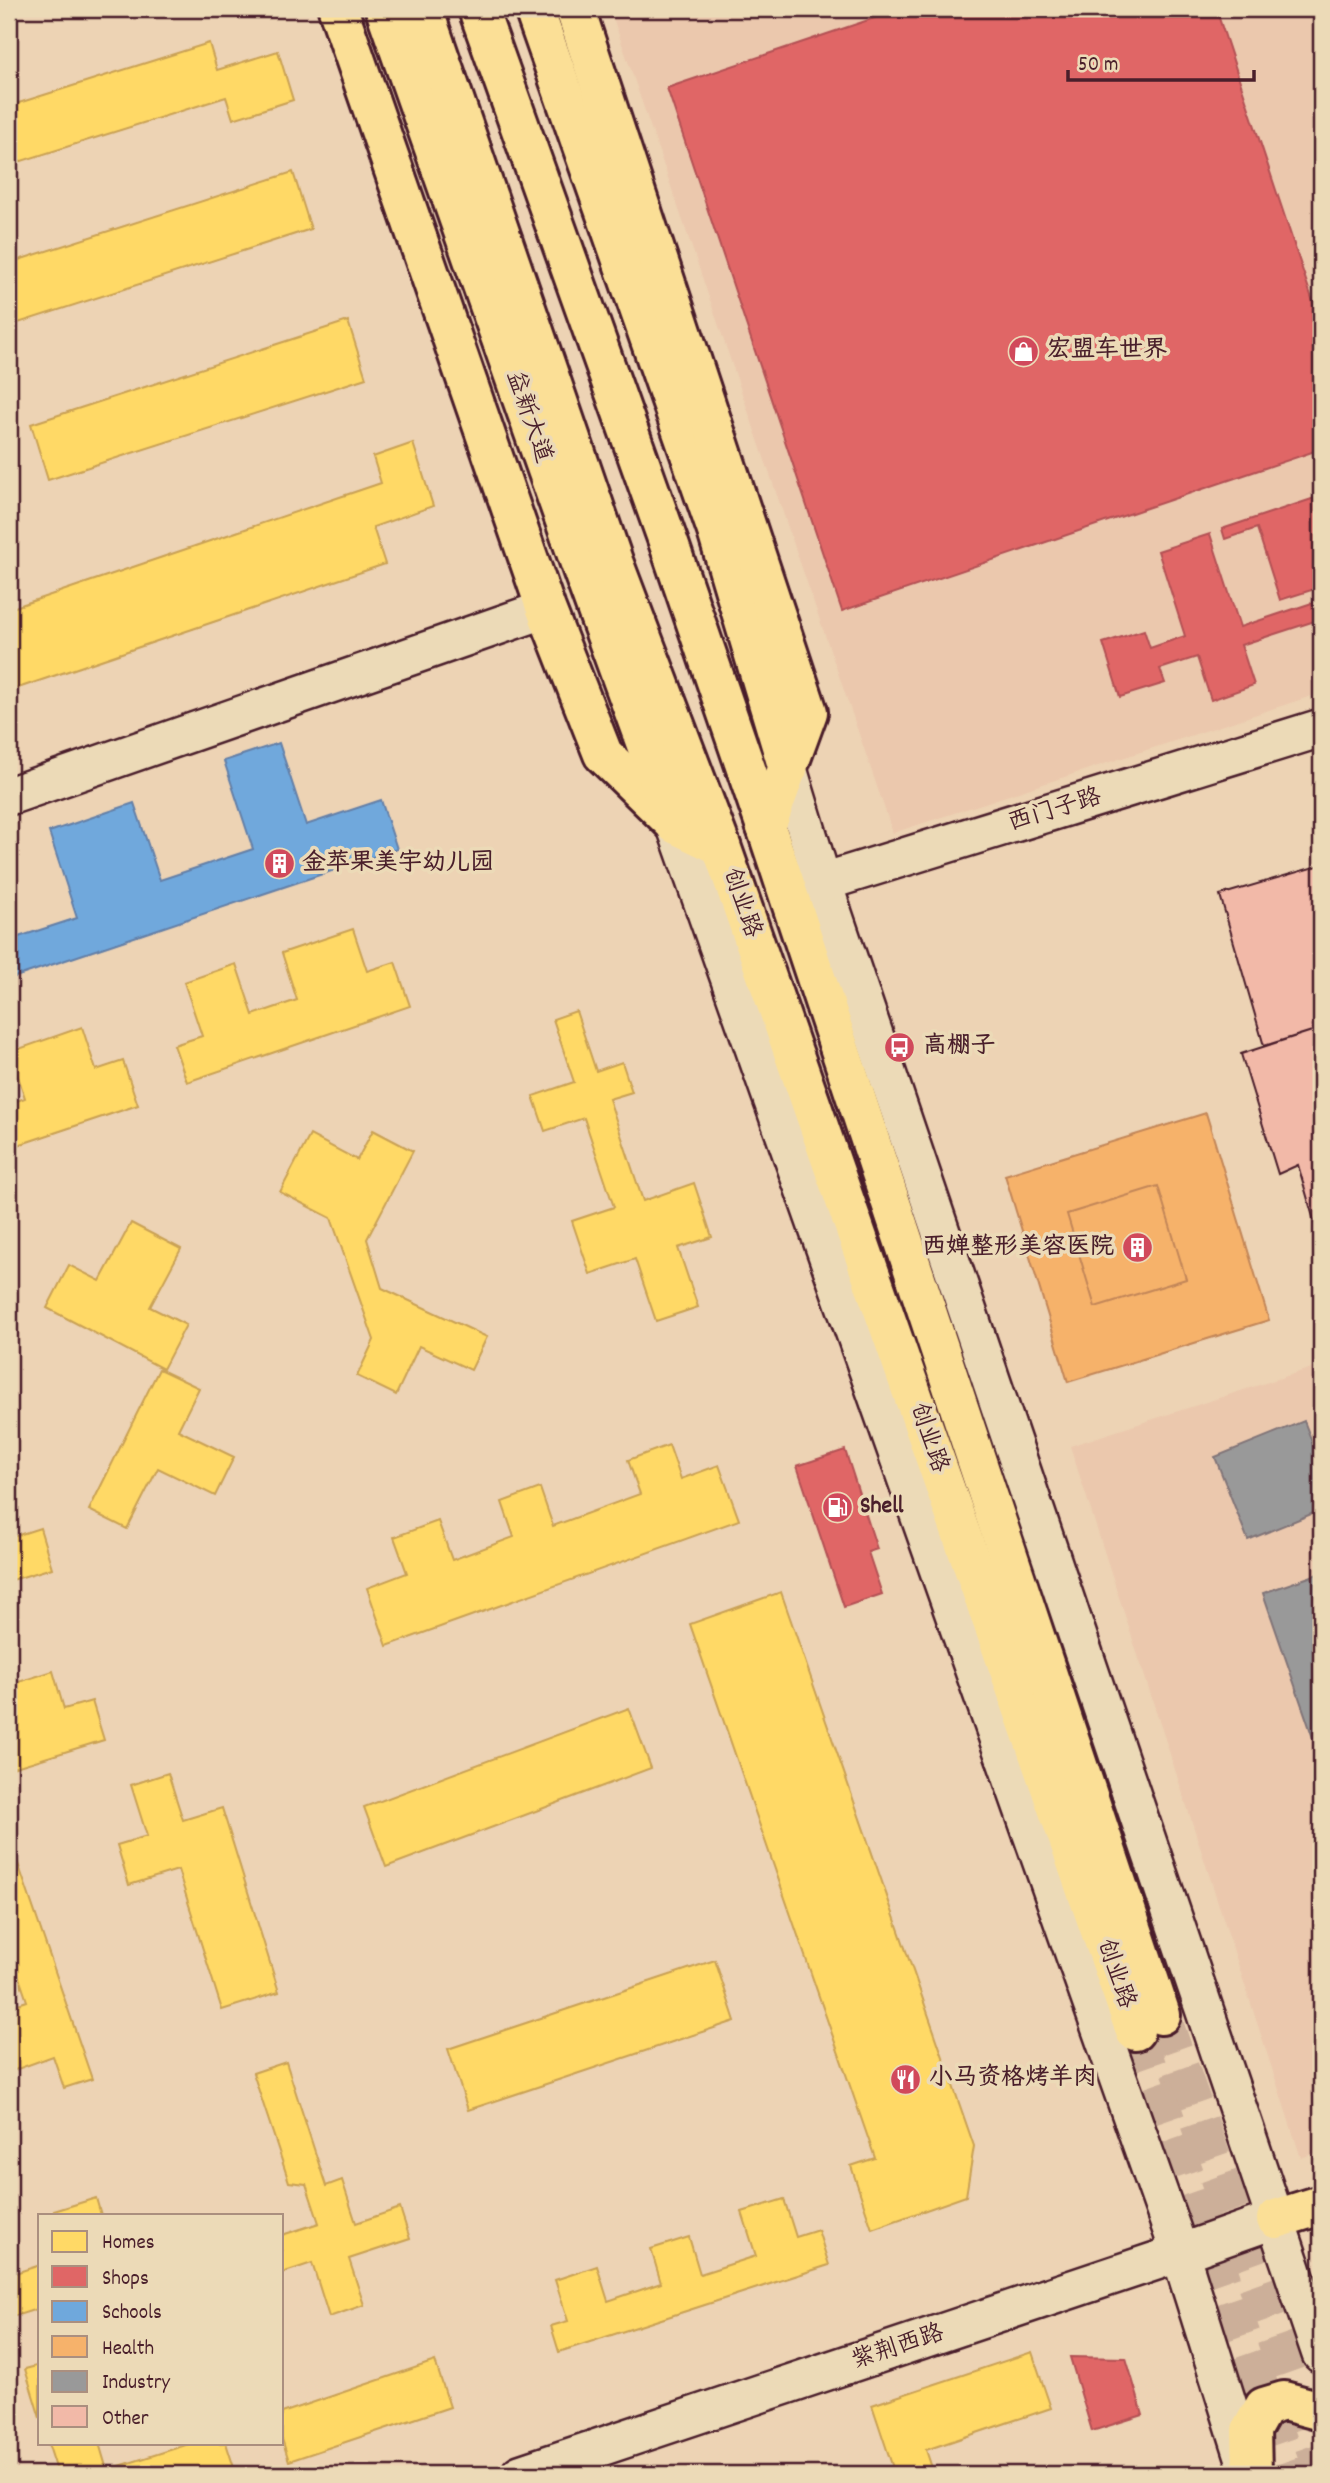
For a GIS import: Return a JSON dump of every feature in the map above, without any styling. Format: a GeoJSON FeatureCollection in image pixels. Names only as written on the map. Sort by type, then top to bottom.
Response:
{"type":"FeatureCollection","features":[{"type":"Feature","properties":{"kind":"main road"},"geometry":{"type":"LineString","coordinates":[[338,9],[546,609],[603,754],[675,824],[720,846]]}},
{"type":"Feature","properties":{"kind":"main road","name":"益新大道"},"geometry":{"type":"LineString","coordinates":[[385,9],[598,568],[675,824]]}},
{"type":"Feature","properties":{"kind":"main road"},"geometry":{"type":"LineString","coordinates":[[423,9],[598,568]]}},
{"type":"Feature","properties":{"kind":"main road","name":"创业路"},"geometry":{"type":"LineString","coordinates":[[478,9],[669,544],[766,827],[806,888],[1148,2023],[720,846],[598,568]]}},
{"type":"Feature","properties":{"kind":"main road"},"geometry":{"type":"LineString","coordinates":[[534,9],[717,531],[788,769]]}},
{"type":"Feature","properties":{"kind":"main road"},"geometry":{"type":"LineString","coordinates":[[575,9],[808,712],[766,827]]}},
{"type":"Feature","properties":{"kind":"main road"},"geometry":{"type":"LineString","coordinates":[[1276,2219],[1321,2204]]}},
{"type":"Feature","properties":{"kind":"main road"},"geometry":{"type":"LineString","coordinates":[[1251,2474],[1251,2430],[1264,2407],[1284,2401],[1318,2408],[1321,2411]]}},
{"type":"Feature","properties":{"kind":"street"},"geometry":{"type":"LineString","coordinates":[[9,796],[546,609]]}},
{"type":"Feature","properties":{"kind":"street","name":"西门子路"},"geometry":{"type":"LineString","coordinates":[[806,888],[1321,728]]}},
{"type":"Feature","properties":{"kind":"street"},"geometry":{"type":"LineString","coordinates":[[788,769],[806,888],[1276,2219],[1321,2354]]}},
{"type":"Feature","properties":{"kind":"street"},"geometry":{"type":"LineString","coordinates":[[675,824],[1180,2253],[1251,2474]]}},
{"type":"Feature","properties":{"kind":"street","name":"紫荆西路"},"geometry":{"type":"LineString","coordinates":[[520,2474],[1276,2219]]}},
{"type":"Feature","properties":{"kind":"shaded area","name":"宏盟车世界"},"geometry":{"type":"Polygon","coordinates":[[[610,9],[1321,9],[1321,693],[893,833],[610,9]]]}},
{"type":"Feature","properties":{"kind":"shaded area"},"geometry":{"type":"Polygon","coordinates":[[[1321,1365],[1321,2151],[1301,2158],[1070,1446],[1321,1365]]]}},
{"type":"Feature","properties":{"kind":"building: Homes"},"geometry":{"type":"Polygon","coordinates":[[[209,43],[217,70],[278,51],[293,100],[233,119],[226,97],[9,165],[9,106],[209,43]]]}},
{"type":"Feature","properties":{"kind":"building: Homes"},"geometry":{"type":"Polygon","coordinates":[[[293,172],[311,229],[9,326],[9,263],[293,172]]]}},
{"type":"Feature","properties":{"kind":"building: Homes"},"geometry":{"type":"Polygon","coordinates":[[[348,321],[366,378],[48,480],[31,424],[348,321]]]}},
{"type":"Feature","properties":{"kind":"building: Homes"},"geometry":{"type":"Polygon","coordinates":[[[413,443],[433,506],[373,527],[385,564],[9,691],[9,609],[381,483],[373,457],[413,443]]]}},
{"type":"Feature","properties":{"kind":"building: Homes"},"geometry":{"type":"Polygon","coordinates":[[[353,929],[367,971],[395,962],[410,1006],[187,1082],[174,1045],[202,1036],[184,982],[236,964],[253,1015],[297,1000],[282,953],[353,929]]]}},
{"type":"Feature","properties":{"kind":"building: Homes"},"geometry":{"type":"Polygon","coordinates":[[[576,1011],[596,1071],[622,1062],[632,1092],[609,1099],[643,1201],[694,1183],[712,1237],[678,1248],[698,1307],[656,1321],[635,1259],[590,1274],[572,1221],[614,1207],[584,1118],[545,1131],[533,1096],[574,1082],[553,1019],[576,1011]]]}},
{"type":"Feature","properties":{"kind":"building: Homes"},"geometry":{"type":"Polygon","coordinates":[[[82,1027],[96,1070],[123,1061],[138,1105],[9,1148],[9,1104],[25,1098],[10,1052],[82,1027]]]}},
{"type":"Feature","properties":{"kind":"building: Homes"},"geometry":{"type":"Polygon","coordinates":[[[373,1130],[413,1151],[367,1239],[382,1288],[487,1337],[471,1370],[419,1346],[396,1395],[357,1376],[374,1340],[331,1218],[280,1192],[310,1135],[357,1160],[373,1130]]]}},
{"type":"Feature","properties":{"kind":"building: Homes"},"geometry":{"type":"Polygon","coordinates":[[[131,1223],[181,1249],[150,1307],[186,1325],[163,1369],[47,1308],[69,1265],[100,1281],[131,1223]]]}},
{"type":"Feature","properties":{"kind":"building: Homes"},"geometry":{"type":"Polygon","coordinates":[[[159,1369],[199,1388],[178,1430],[234,1457],[215,1496],[158,1468],[127,1529],[89,1510],[159,1369]]]}},
{"type":"Feature","properties":{"kind":"building: Homes"},"geometry":{"type":"Polygon","coordinates":[[[669,1445],[681,1479],[719,1465],[739,1520],[387,1646],[367,1588],[407,1573],[394,1537],[438,1521],[452,1560],[514,1537],[502,1502],[540,1488],[553,1526],[640,1494],[628,1460],[669,1445]]]}},
{"type":"Feature","properties":{"kind":"building: Homes"},"geometry":{"type":"Polygon","coordinates":[[[40,1528],[52,1568],[9,1581],[9,1538],[40,1528]]]}},
{"type":"Feature","properties":{"kind":"building: Homes"},"geometry":{"type":"Polygon","coordinates":[[[781,1592],[974,2146],[966,2196],[872,2229],[851,2166],[875,2158],[690,1624],[781,1592]]]}},
{"type":"Feature","properties":{"kind":"building: Homes"},"geometry":{"type":"Polygon","coordinates":[[[53,1671],[64,1709],[92,1701],[104,1740],[9,1769],[9,1685],[53,1671]]]}},
{"type":"Feature","properties":{"kind":"building: Homes"},"geometry":{"type":"Polygon","coordinates":[[[629,1708],[651,1768],[386,1867],[364,1807],[629,1708]]]}},
{"type":"Feature","properties":{"kind":"building: Homes"},"geometry":{"type":"Polygon","coordinates":[[[168,1773],[183,1820],[222,1808],[279,1992],[222,2010],[178,1870],[129,1885],[117,1845],[147,1836],[131,1785],[168,1773]]]}},
{"type":"Feature","properties":{"kind":"building: Homes"},"geometry":{"type":"Polygon","coordinates":[[[12,1846],[92,2079],[64,2088],[53,2056],[12,2071],[9,2062],[9,2007],[27,2001],[9,1948],[9,1847],[12,1846]]]}},
{"type":"Feature","properties":{"kind":"building: Homes"},"geometry":{"type":"Polygon","coordinates":[[[715,1960],[735,2021],[468,2110],[448,2049],[715,1960]]]}},
{"type":"Feature","properties":{"kind":"building: Homes"},"geometry":{"type":"Polygon","coordinates":[[[286,2062],[326,2186],[342,2180],[356,2223],[400,2208],[410,2239],[349,2259],[364,2305],[329,2317],[312,2263],[284,2272],[284,2234],[319,2223],[306,2184],[289,2182],[253,2073],[286,2062]]]}},
{"type":"Feature","properties":{"kind":"building: Homes"},"geometry":{"type":"Polygon","coordinates":[[[96,2198],[101,2214],[55,2214],[54,2211],[96,2198]]]}},
{"type":"Feature","properties":{"kind":"building: Homes"},"geometry":{"type":"Polygon","coordinates":[[[784,2199],[796,2237],[818,2230],[829,2265],[559,2352],[551,2326],[568,2321],[555,2280],[597,2266],[608,2301],[661,2283],[651,2249],[689,2237],[700,2274],[756,2256],[742,2212],[784,2199]]]}},
{"type":"Feature","properties":{"kind":"building: Homes"},"geometry":{"type":"Polygon","coordinates":[[[38,2266],[38,2309],[9,2318],[9,2275],[38,2266]]]}},
{"type":"Feature","properties":{"kind":"building: Homes"},"geometry":{"type":"Polygon","coordinates":[[[1032,2352],[1051,2408],[926,2450],[934,2474],[895,2474],[872,2405],[1032,2352]]]}},
{"type":"Feature","properties":{"kind":"building: Homes"},"geometry":{"type":"Polygon","coordinates":[[[435,2361],[450,2407],[289,2461],[284,2444],[284,2412],[435,2361]]]}},
{"type":"Feature","properties":{"kind":"building: Homes"},"geometry":{"type":"Polygon","coordinates":[[[38,2366],[38,2411],[25,2369],[38,2366]]]}},
{"type":"Feature","properties":{"kind":"building: Homes"},"geometry":{"type":"Polygon","coordinates":[[[48,2444],[99,2444],[107,2470],[189,2444],[226,2444],[236,2474],[58,2474],[48,2444]]]}},
{"type":"Feature","properties":{"kind":"building: Shops","name":"宏盟车世界"},"geometry":{"type":"Polygon","coordinates":[[[901,9],[1216,9],[1321,326],[1321,449],[842,611],[667,88],[901,9]]]}},
{"type":"Feature","properties":{"kind":"building: Shops"},"geometry":{"type":"Polygon","coordinates":[[[1321,496],[1321,587],[1280,600],[1257,528],[1225,539],[1222,529],[1321,496]]]}},
{"type":"Feature","properties":{"kind":"building: Shops"},"geometry":{"type":"Polygon","coordinates":[[[1210,534],[1240,627],[1321,600],[1321,619],[1241,645],[1254,685],[1211,700],[1197,657],[1160,669],[1165,683],[1120,697],[1103,643],[1144,630],[1150,648],[1185,636],[1158,551],[1210,534]]]}},
{"type":"Feature","properties":{"kind":"building: Shops","name":"Shell"},"geometry":{"type":"Polygon","coordinates":[[[845,1450],[877,1549],[868,1552],[882,1594],[844,1607],[797,1466],[845,1450]]]}},
{"type":"Feature","properties":{"kind":"building: Shops"},"geometry":{"type":"Polygon","coordinates":[[[1070,2357],[1126,2358],[1143,2415],[1092,2431],[1070,2357]]]}},
{"type":"Feature","properties":{"kind":"building: Schools","name":"金苹果美宇幼儿园"},"geometry":{"type":"Polygon","coordinates":[[[279,743],[306,825],[381,800],[397,849],[9,979],[9,940],[77,918],[49,832],[134,803],[160,880],[253,849],[224,761],[279,743]]]}},
{"type":"Feature","properties":{"kind":"building: Health","name":"西婵整形美容医院"},"geometry":{"type":"Polygon","coordinates":[[[1206,1113],[1269,1320],[1068,1382],[1005,1175],[1206,1113]]]}},
{"type":"Feature","properties":{"kind":"building: Health"},"geometry":{"type":"Polygon","coordinates":[[[1158,1186],[1186,1279],[1095,1307],[1067,1214],[1158,1186]]]}},
{"type":"Feature","properties":{"kind":"building: Industry"},"geometry":{"type":"Polygon","coordinates":[[[1304,1421],[1321,1465],[1321,1510],[1248,1540],[1215,1457],[1304,1421]]]}},
{"type":"Feature","properties":{"kind":"building: Industry"},"geometry":{"type":"Polygon","coordinates":[[[1321,1573],[1321,1761],[1263,1593],[1321,1573]]]}},
{"type":"Feature","properties":{"kind":"building: Other"},"geometry":{"type":"Polygon","coordinates":[[[1321,865],[1321,1245],[1298,1165],[1278,1174],[1241,1054],[1312,1031],[1264,1046],[1220,895],[1321,865]]]}},
{"type":"Feature","properties":{"kind":"tunnel"},"geometry":{"type":"LineString","coordinates":[[1161,2015],[1321,2466]]}},
{"type":"Feature","properties":{"kind":"tunnel"},"geometry":{"type":"LineString","coordinates":[[1135,2031],[1290,2474]]}},
{"type":"Feature","properties":{"kind":"place","name":"宏盟车世界"},"geometry":{"type":"Point","coordinates":[1024,351]}},
{"type":"Feature","properties":{"kind":"place","name":"金苹果美宇幼儿园"},"geometry":{"type":"Point","coordinates":[279,864]}},
{"type":"Feature","properties":{"kind":"place","name":"高棚子"},"geometry":{"type":"Point","coordinates":[900,1047]}},
{"type":"Feature","properties":{"kind":"place","name":"西婵整形美容医院"},"geometry":{"type":"Point","coordinates":[1137,1248]}},
{"type":"Feature","properties":{"kind":"place","name":"Shell"},"geometry":{"type":"Point","coordinates":[837,1507]}},
{"type":"Feature","properties":{"kind":"place","name":"小马资格烤羊肉"},"geometry":{"type":"Point","coordinates":[906,2079]}}]}
